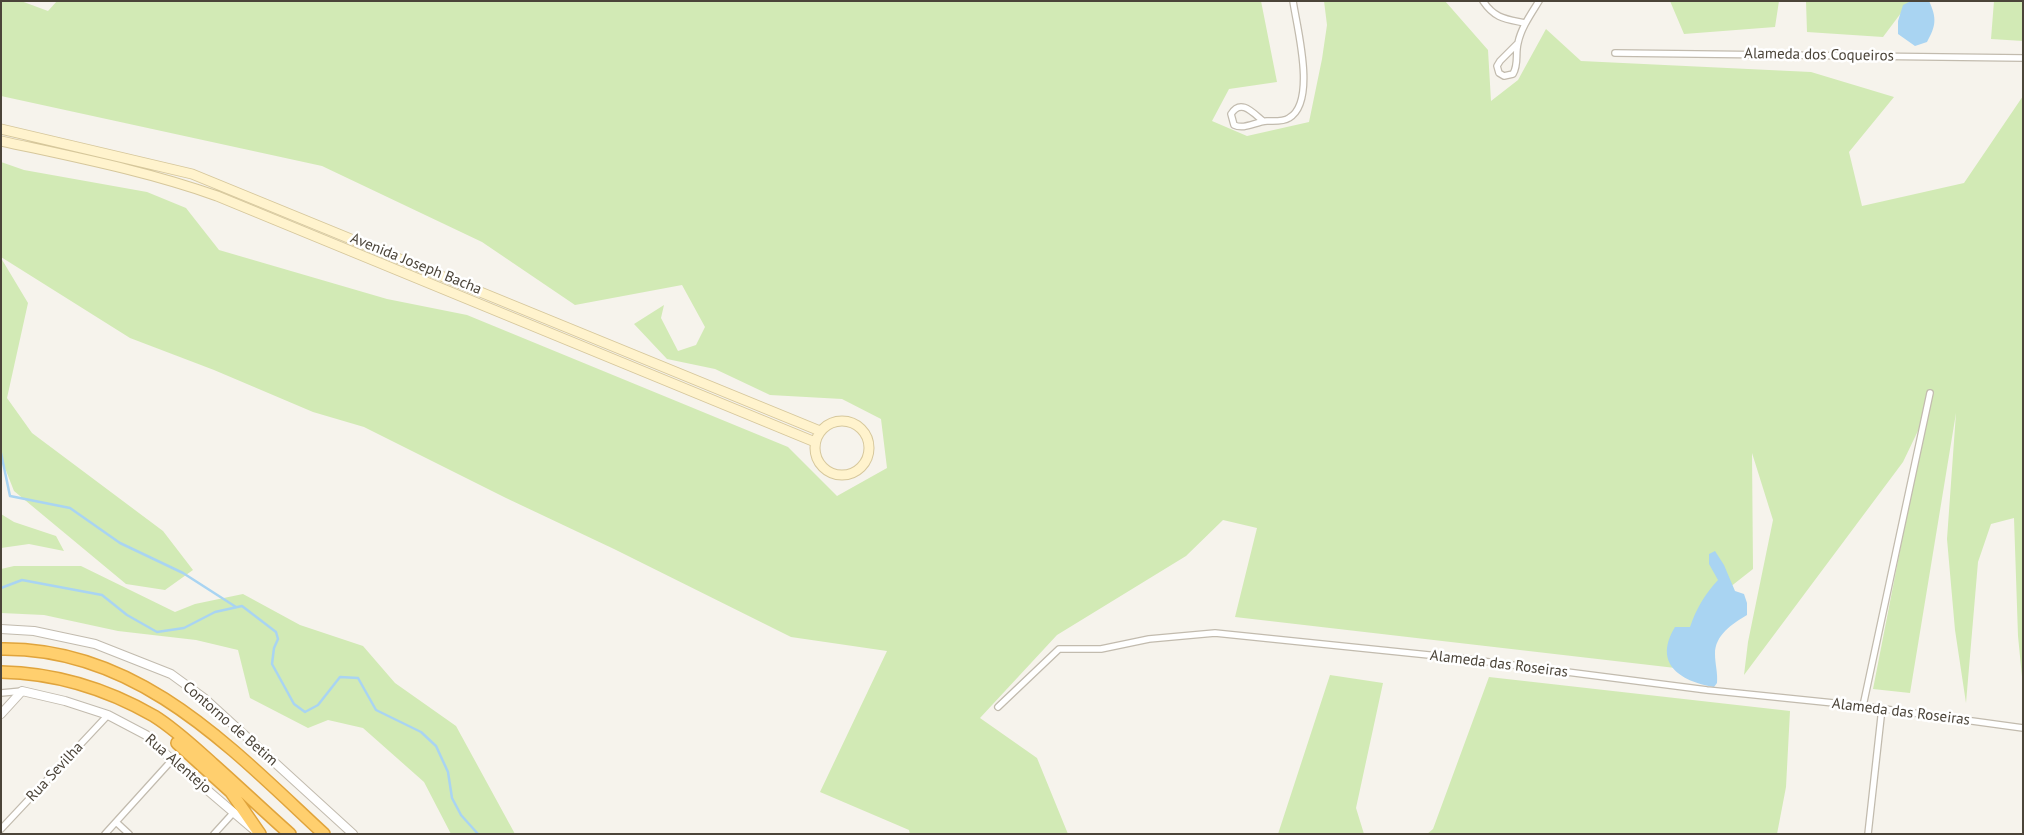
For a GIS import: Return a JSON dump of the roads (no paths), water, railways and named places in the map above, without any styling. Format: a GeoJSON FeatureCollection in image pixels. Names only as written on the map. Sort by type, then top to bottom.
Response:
{"type":"FeatureCollection","features":[{"type":"Feature","properties":{"kind":"highway","name":"Contorno de Betim"},"geometry":{"type":"LineString","coordinates":[[1,649],[22,648],[69,657],[111,670],[164,696],[206,726],[324,834]]}},
{"type":"Feature","properties":{"kind":"highway"},"geometry":{"type":"LineString","coordinates":[[1,672],[66,680],[108,692],[155,717],[194,748],[290,834]]}},
{"type":"Feature","properties":{"kind":"highway"},"geometry":{"type":"LineString","coordinates":[[134,706],[231,792],[259,834]]}},
{"type":"Feature","properties":{"kind":"main road","name":"Avenida Joseph Bacha"},"geometry":{"type":"LineString","coordinates":[[1,129],[192,174],[820,431]]}},
{"type":"Feature","properties":{"kind":"main road","name":"Avenida Joseph Bacha"},"geometry":{"type":"LineString","coordinates":[[1,141],[185,184],[815,442]]}},
{"type":"Feature","properties":{"kind":"main road"},"geometry":{"type":"LineString","coordinates":[[834,421],[852,422],[859,426],[869,441],[867,459],[855,472],[838,475],[822,467],[817,460],[815,442],[820,431],[834,421]]}},
{"type":"Feature","properties":{"kind":"street"},"geometry":{"type":"LineString","coordinates":[[1263,121],[1247,108],[1241,106],[1234,108],[1231,114],[1234,125],[1239,127],[1263,121],[1282,121],[1289,118],[1299,108],[1303,100],[1305,82],[1293,1]]}},
{"type":"Feature","properties":{"kind":"street"},"geometry":{"type":"LineString","coordinates":[[1483,1],[1489,10],[1498,17],[1525,23]]}},
{"type":"Feature","properties":{"kind":"street"},"geometry":{"type":"LineString","coordinates":[[1517,44],[1497,66],[1497,70],[1504,76],[1513,74],[1516,68],[1517,44],[1525,23],[1539,1]]}},
{"type":"Feature","properties":{"kind":"street","name":"Alameda dos Coqueiros"},"geometry":{"type":"LineString","coordinates":[[1615,53],[2023,58]]}},
{"type":"Feature","properties":{"kind":"street"},"geometry":{"type":"LineString","coordinates":[[1862,706],[1930,393]]}},
{"type":"Feature","properties":{"kind":"street","name":"Contorno de Betim"},"geometry":{"type":"LineString","coordinates":[[1,629],[34,631],[95,644],[170,674],[204,698],[353,834]]}},
{"type":"Feature","properties":{"kind":"street","name":"Alameda das Roseiras"},"geometry":{"type":"LineString","coordinates":[[998,707],[1059,649],[1101,649],[1149,638],[1215,633],[1458,658],[1707,690],[1882,708],[2023,728]]}},
{"type":"Feature","properties":{"kind":"street"},"geometry":{"type":"LineString","coordinates":[[1,714],[22,692]]}},
{"type":"Feature","properties":{"kind":"street","name":"Rua Alentejo"},"geometry":{"type":"LineString","coordinates":[[1,693],[22,692],[65,701],[108,715],[146,735],[172,760],[259,834]]}},
{"type":"Feature","properties":{"kind":"street"},"geometry":{"type":"LineString","coordinates":[[1868,834],[1882,708]]}},
{"type":"Feature","properties":{"kind":"street","name":"Rua Sevilha"},"geometry":{"type":"LineString","coordinates":[[1,829],[108,715]]}},
{"type":"Feature","properties":{"kind":"street"},"geometry":{"type":"LineString","coordinates":[[105,834],[172,760]]}},
{"type":"Feature","properties":{"kind":"street"},"geometry":{"type":"LineString","coordinates":[[214,834],[234,812]]}},
{"type":"Feature","properties":{"kind":"street"},"geometry":{"type":"LineString","coordinates":[[116,822],[129,834]]}},
{"type":"Feature","properties":{"kind":"water"},"geometry":{"type":"Polygon","coordinates":[[[1911,1],[1929,1],[1934,17],[1934,26],[1927,42],[1915,46],[1898,34],[1898,21],[1903,5],[1911,1]]]}},
{"type":"Feature","properties":{"kind":"water"},"geometry":{"type":"Polygon","coordinates":[[[1715,551],[1724,565],[1735,591],[1744,594],[1747,603],[1747,615],[1730,626],[1718,641],[1715,654],[1717,683],[1714,687],[1680,675],[1668,660],[1667,651],[1669,640],[1675,627],[1690,627],[1701,602],[1718,580],[1709,564],[1709,554],[1715,551]]]}},
{"type":"Feature","properties":{"kind":"waterway"},"geometry":{"type":"LineString","coordinates":[[1,453],[10,496],[70,508],[120,543],[183,573],[236,607]]}},
{"type":"Feature","properties":{"kind":"waterway"},"geometry":{"type":"LineString","coordinates":[[1,588],[22,580],[102,595],[127,615],[157,632],[184,628],[215,612],[242,606],[276,632],[278,639],[274,648],[272,664],[294,704],[305,712],[318,705],[340,677],[358,678],[376,710],[421,732],[436,746],[448,772],[452,798],[461,815],[478,834]]}}]}
